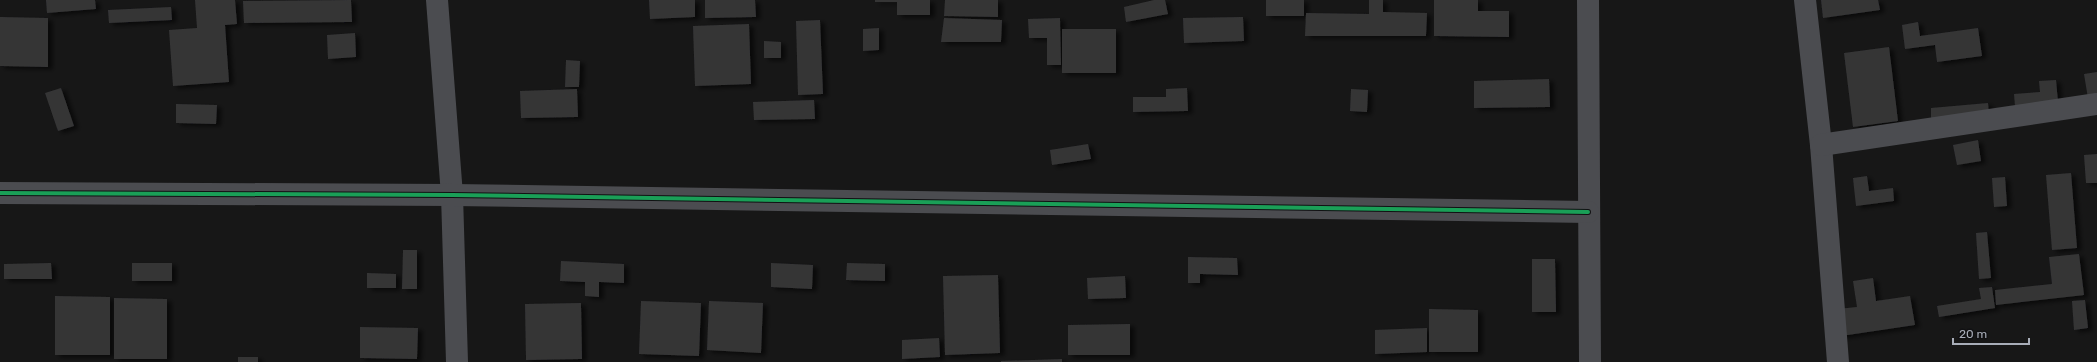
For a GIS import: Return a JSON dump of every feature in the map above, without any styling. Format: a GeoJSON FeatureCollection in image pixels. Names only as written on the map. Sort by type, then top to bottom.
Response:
{"type":"FeatureCollection","features":[{"type":"Feature","properties":{"kind":"street"},"geometry":{"type":"LineString","coordinates":[[437,0],[452,195],[457,362]]}},
{"type":"Feature","properties":{"kind":"street"},"geometry":{"type":"LineString","coordinates":[[1588,0],[1590,362]]}},
{"type":"Feature","properties":{"kind":"street"},"geometry":{"type":"LineString","coordinates":[[1805,0],[1821,145],[1838,362]]}},
{"type":"Feature","properties":{"kind":"street"},"geometry":{"type":"LineString","coordinates":[[1821,145],[2097,104]]}},
{"type":"Feature","properties":{"kind":"street"},"geometry":{"type":"LineString","coordinates":[[0,193],[452,195],[1588,212]]}},
{"type":"Feature","properties":{"kind":"building"},"geometry":{"type":"Polygon","coordinates":[[[46,0],[95,0],[96,9],[47,13],[46,0]]]}},
{"type":"Feature","properties":{"kind":"building"},"geometry":{"type":"Polygon","coordinates":[[[195,0],[235,0],[237,24],[225,25],[229,82],[173,86],[169,30],[197,28],[195,0]]]}},
{"type":"Feature","properties":{"kind":"building"},"geometry":{"type":"Polygon","coordinates":[[[351,0],[352,22],[244,23],[243,1],[351,0]]]}},
{"type":"Feature","properties":{"kind":"building"},"geometry":{"type":"Polygon","coordinates":[[[649,0],[695,0],[695,17],[650,19],[649,0]]]}},
{"type":"Feature","properties":{"kind":"building"},"geometry":{"type":"Polygon","coordinates":[[[705,0],[755,0],[756,17],[705,18],[705,0]]]}},
{"type":"Feature","properties":{"kind":"building"},"geometry":{"type":"Polygon","coordinates":[[[875,0],[930,0],[930,15],[897,15],[897,2],[875,2],[875,0]]]}},
{"type":"Feature","properties":{"kind":"building"},"geometry":{"type":"Polygon","coordinates":[[[945,0],[998,0],[998,17],[944,16],[945,0]]]}},
{"type":"Feature","properties":{"kind":"building"},"geometry":{"type":"Polygon","coordinates":[[[1154,0],[1165,0],[1168,14],[1126,22],[1124,7],[1154,0]]]}},
{"type":"Feature","properties":{"kind":"building"},"geometry":{"type":"Polygon","coordinates":[[[1266,0],[1304,0],[1304,16],[1266,16],[1266,0]]]}},
{"type":"Feature","properties":{"kind":"building"},"geometry":{"type":"Polygon","coordinates":[[[1369,0],[1383,0],[1383,12],[1427,13],[1426,36],[1305,36],[1306,13],[1369,14],[1369,0]]]}},
{"type":"Feature","properties":{"kind":"building"},"geometry":{"type":"Polygon","coordinates":[[[1434,0],[1478,0],[1478,11],[1509,11],[1509,37],[1434,36],[1434,0]]]}},
{"type":"Feature","properties":{"kind":"building"},"geometry":{"type":"Polygon","coordinates":[[[1821,0],[1878,0],[1880,10],[1823,18],[1821,0]]]}},
{"type":"Feature","properties":{"kind":"building"},"geometry":{"type":"Polygon","coordinates":[[[171,7],[172,20],[109,23],[108,10],[171,7]]]}},
{"type":"Feature","properties":{"kind":"building"},"geometry":{"type":"Polygon","coordinates":[[[0,17],[48,18],[48,67],[0,66],[0,17]]]}},
{"type":"Feature","properties":{"kind":"building"},"geometry":{"type":"Polygon","coordinates":[[[1243,17],[1244,41],[1184,43],[1183,18],[1243,17]]]}},
{"type":"Feature","properties":{"kind":"building"},"geometry":{"type":"Polygon","coordinates":[[[944,18],[1002,20],[1001,42],[941,42],[944,18]]]}},
{"type":"Feature","properties":{"kind":"building"},"geometry":{"type":"Polygon","coordinates":[[[1060,18],[1061,65],[1047,65],[1047,38],[1029,38],[1028,19],[1060,18]]]}},
{"type":"Feature","properties":{"kind":"building"},"geometry":{"type":"Polygon","coordinates":[[[820,20],[823,94],[798,95],[796,21],[820,20]]]}},
{"type":"Feature","properties":{"kind":"building"},"geometry":{"type":"Polygon","coordinates":[[[1918,22],[1920,36],[1978,28],[1982,56],[1937,62],[1935,45],[1905,49],[1902,25],[1918,22]]]}},
{"type":"Feature","properties":{"kind":"building"},"geometry":{"type":"Polygon","coordinates":[[[749,24],[751,84],[695,86],[693,26],[749,24]]]}},
{"type":"Feature","properties":{"kind":"building"},"geometry":{"type":"Polygon","coordinates":[[[879,28],[879,50],[863,51],[863,29],[879,28]]]}},
{"type":"Feature","properties":{"kind":"building"},"geometry":{"type":"Polygon","coordinates":[[[1062,29],[1116,29],[1116,73],[1062,73],[1062,29]]]}},
{"type":"Feature","properties":{"kind":"building"},"geometry":{"type":"Polygon","coordinates":[[[355,33],[356,57],[328,59],[327,35],[355,33]]]}},
{"type":"Feature","properties":{"kind":"building"},"geometry":{"type":"Polygon","coordinates":[[[764,41],[781,42],[781,58],[764,58],[764,41]]]}},
{"type":"Feature","properties":{"kind":"building"},"geometry":{"type":"Polygon","coordinates":[[[1889,47],[1898,121],[1853,127],[1844,53],[1889,47]]]}},
{"type":"Feature","properties":{"kind":"building"},"geometry":{"type":"Polygon","coordinates":[[[566,60],[580,61],[579,87],[565,87],[566,60]]]}},
{"type":"Feature","properties":{"kind":"building"},"geometry":{"type":"Polygon","coordinates":[[[2097,72],[2097,97],[2088,98],[2084,74],[2097,72]]]}},
{"type":"Feature","properties":{"kind":"building"},"geometry":{"type":"Polygon","coordinates":[[[1549,79],[1550,107],[1474,108],[1474,81],[1549,79]]]}},
{"type":"Feature","properties":{"kind":"building"},"geometry":{"type":"Polygon","coordinates":[[[2056,80],[2058,102],[2015,106],[2014,94],[2040,92],[2039,81],[2056,80]]]}},
{"type":"Feature","properties":{"kind":"building"},"geometry":{"type":"Polygon","coordinates":[[[61,88],[74,126],[58,131],[45,93],[61,88]]]}},
{"type":"Feature","properties":{"kind":"building"},"geometry":{"type":"Polygon","coordinates":[[[1187,88],[1188,111],[1133,112],[1133,97],[1166,97],[1166,89],[1187,88]]]}},
{"type":"Feature","properties":{"kind":"building"},"geometry":{"type":"Polygon","coordinates":[[[577,89],[578,117],[521,118],[520,91],[577,89]]]}},
{"type":"Feature","properties":{"kind":"building"},"geometry":{"type":"Polygon","coordinates":[[[1351,89],[1368,90],[1367,112],[1350,111],[1351,89]]]}},
{"type":"Feature","properties":{"kind":"building"},"geometry":{"type":"Polygon","coordinates":[[[814,100],[815,119],[754,120],[753,102],[814,100]]]}},
{"type":"Feature","properties":{"kind":"building"},"geometry":{"type":"Polygon","coordinates":[[[1988,103],[1989,116],[1931,120],[1931,108],[1988,103]]]}},
{"type":"Feature","properties":{"kind":"building"},"geometry":{"type":"Polygon","coordinates":[[[176,104],[217,105],[216,124],[176,123],[176,104]]]}},
{"type":"Feature","properties":{"kind":"building"},"geometry":{"type":"Polygon","coordinates":[[[1978,140],[1981,161],[1957,165],[1953,145],[1978,140]]]}},
{"type":"Feature","properties":{"kind":"building"},"geometry":{"type":"Polygon","coordinates":[[[1088,144],[1091,159],[1052,165],[1050,150],[1088,144]]]}},
{"type":"Feature","properties":{"kind":"building"},"geometry":{"type":"Polygon","coordinates":[[[2097,154],[2097,183],[2086,183],[2084,155],[2097,154]]]}},
{"type":"Feature","properties":{"kind":"building"},"geometry":{"type":"Polygon","coordinates":[[[2071,173],[2077,248],[2052,250],[2046,175],[2071,173]]]}},
{"type":"Feature","properties":{"kind":"building"},"geometry":{"type":"Polygon","coordinates":[[[1867,176],[1869,191],[1893,188],[1894,201],[1856,206],[1853,178],[1867,176]]]}},
{"type":"Feature","properties":{"kind":"building"},"geometry":{"type":"Polygon","coordinates":[[[2005,177],[2007,206],[1994,207],[1992,178],[2005,177]]]}},
{"type":"Feature","properties":{"kind":"building"},"geometry":{"type":"Polygon","coordinates":[[[1987,232],[1991,278],[1979,279],[1976,233],[1987,232]]]}},
{"type":"Feature","properties":{"kind":"building"},"geometry":{"type":"Polygon","coordinates":[[[403,250],[417,250],[417,289],[402,289],[403,250]]]}},
{"type":"Feature","properties":{"kind":"building"},"geometry":{"type":"Polygon","coordinates":[[[2079,254],[2084,295],[1996,305],[1995,290],[2052,284],[2049,257],[2079,254]]]}},
{"type":"Feature","properties":{"kind":"building"},"geometry":{"type":"Polygon","coordinates":[[[1188,257],[1237,258],[1238,275],[1200,274],[1200,283],[1188,283],[1188,257]]]}},
{"type":"Feature","properties":{"kind":"building"},"geometry":{"type":"Polygon","coordinates":[[[1532,259],[1555,259],[1556,312],[1532,312],[1532,259]]]}},
{"type":"Feature","properties":{"kind":"building"},"geometry":{"type":"Polygon","coordinates":[[[561,261],[624,264],[624,283],[599,282],[599,297],[585,296],[585,282],[560,281],[561,261]]]}},
{"type":"Feature","properties":{"kind":"building"},"geometry":{"type":"Polygon","coordinates":[[[51,263],[52,279],[4,279],[4,264],[51,263]]]}},
{"type":"Feature","properties":{"kind":"building"},"geometry":{"type":"Polygon","coordinates":[[[132,263],[172,263],[172,281],[132,281],[132,263]]]}},
{"type":"Feature","properties":{"kind":"building"},"geometry":{"type":"Polygon","coordinates":[[[771,263],[813,265],[812,289],[771,287],[771,263]]]}},
{"type":"Feature","properties":{"kind":"building"},"geometry":{"type":"Polygon","coordinates":[[[847,263],[885,264],[885,281],[846,280],[847,263]]]}},
{"type":"Feature","properties":{"kind":"building"},"geometry":{"type":"Polygon","coordinates":[[[367,273],[396,274],[396,288],[367,288],[367,273]]]}},
{"type":"Feature","properties":{"kind":"building"},"geometry":{"type":"Polygon","coordinates":[[[998,275],[1000,353],[945,355],[943,276],[998,275]]]}},
{"type":"Feature","properties":{"kind":"building"},"geometry":{"type":"Polygon","coordinates":[[[1125,276],[1126,298],[1088,299],[1087,278],[1125,276]]]}},
{"type":"Feature","properties":{"kind":"building"},"geometry":{"type":"Polygon","coordinates":[[[1873,278],[1876,301],[1910,296],[1915,325],[1841,336],[1837,309],[1857,307],[1853,281],[1873,278]]]}},
{"type":"Feature","properties":{"kind":"building"},"geometry":{"type":"Polygon","coordinates":[[[1992,287],[1995,308],[1939,317],[1937,306],[1981,299],[1979,288],[1992,287]]]}},
{"type":"Feature","properties":{"kind":"building"},"geometry":{"type":"Polygon","coordinates":[[[55,296],[110,297],[110,355],[55,355],[55,296]]]}},
{"type":"Feature","properties":{"kind":"building"},"geometry":{"type":"Polygon","coordinates":[[[114,298],[167,299],[167,359],[114,359],[114,298]]]}},
{"type":"Feature","properties":{"kind":"building"},"geometry":{"type":"Polygon","coordinates":[[[2085,300],[2088,328],[2074,330],[2072,301],[2085,300]]]}},
{"type":"Feature","properties":{"kind":"building"},"geometry":{"type":"Polygon","coordinates":[[[641,301],[701,303],[699,356],[639,354],[641,301]]]}},
{"type":"Feature","properties":{"kind":"building"},"geometry":{"type":"Polygon","coordinates":[[[709,301],[763,303],[761,353],[707,350],[709,301]]]}},
{"type":"Feature","properties":{"kind":"building"},"geometry":{"type":"Polygon","coordinates":[[[581,303],[582,359],[526,360],[525,304],[581,303]]]}},
{"type":"Feature","properties":{"kind":"building"},"geometry":{"type":"Polygon","coordinates":[[[1429,309],[1478,310],[1478,352],[1429,352],[1429,309]]]}},
{"type":"Feature","properties":{"kind":"building"},"geometry":{"type":"Polygon","coordinates":[[[1130,324],[1130,355],[1068,355],[1068,325],[1130,324]]]}},
{"type":"Feature","properties":{"kind":"building"},"geometry":{"type":"Polygon","coordinates":[[[360,327],[418,328],[417,359],[360,358],[360,327]]]}},
{"type":"Feature","properties":{"kind":"building"},"geometry":{"type":"Polygon","coordinates":[[[1427,328],[1427,352],[1375,354],[1375,330],[1427,328]]]}},
{"type":"Feature","properties":{"kind":"building"},"geometry":{"type":"Polygon","coordinates":[[[939,338],[940,357],[902,359],[902,340],[939,338]]]}},
{"type":"Feature","properties":{"kind":"building"},"geometry":{"type":"Polygon","coordinates":[[[238,357],[258,357],[258,362],[238,362],[238,357]]]}},
{"type":"Feature","properties":{"kind":"building"},"geometry":{"type":"Polygon","coordinates":[[[1062,359],[1062,362],[1001,362],[1001,361],[1062,359]]]}},
{"type":"Feature","properties":{"kind":"cycle path"},"geometry":{"type":"LineString","coordinates":[[0,193],[452,195],[1588,212]]}}]}
